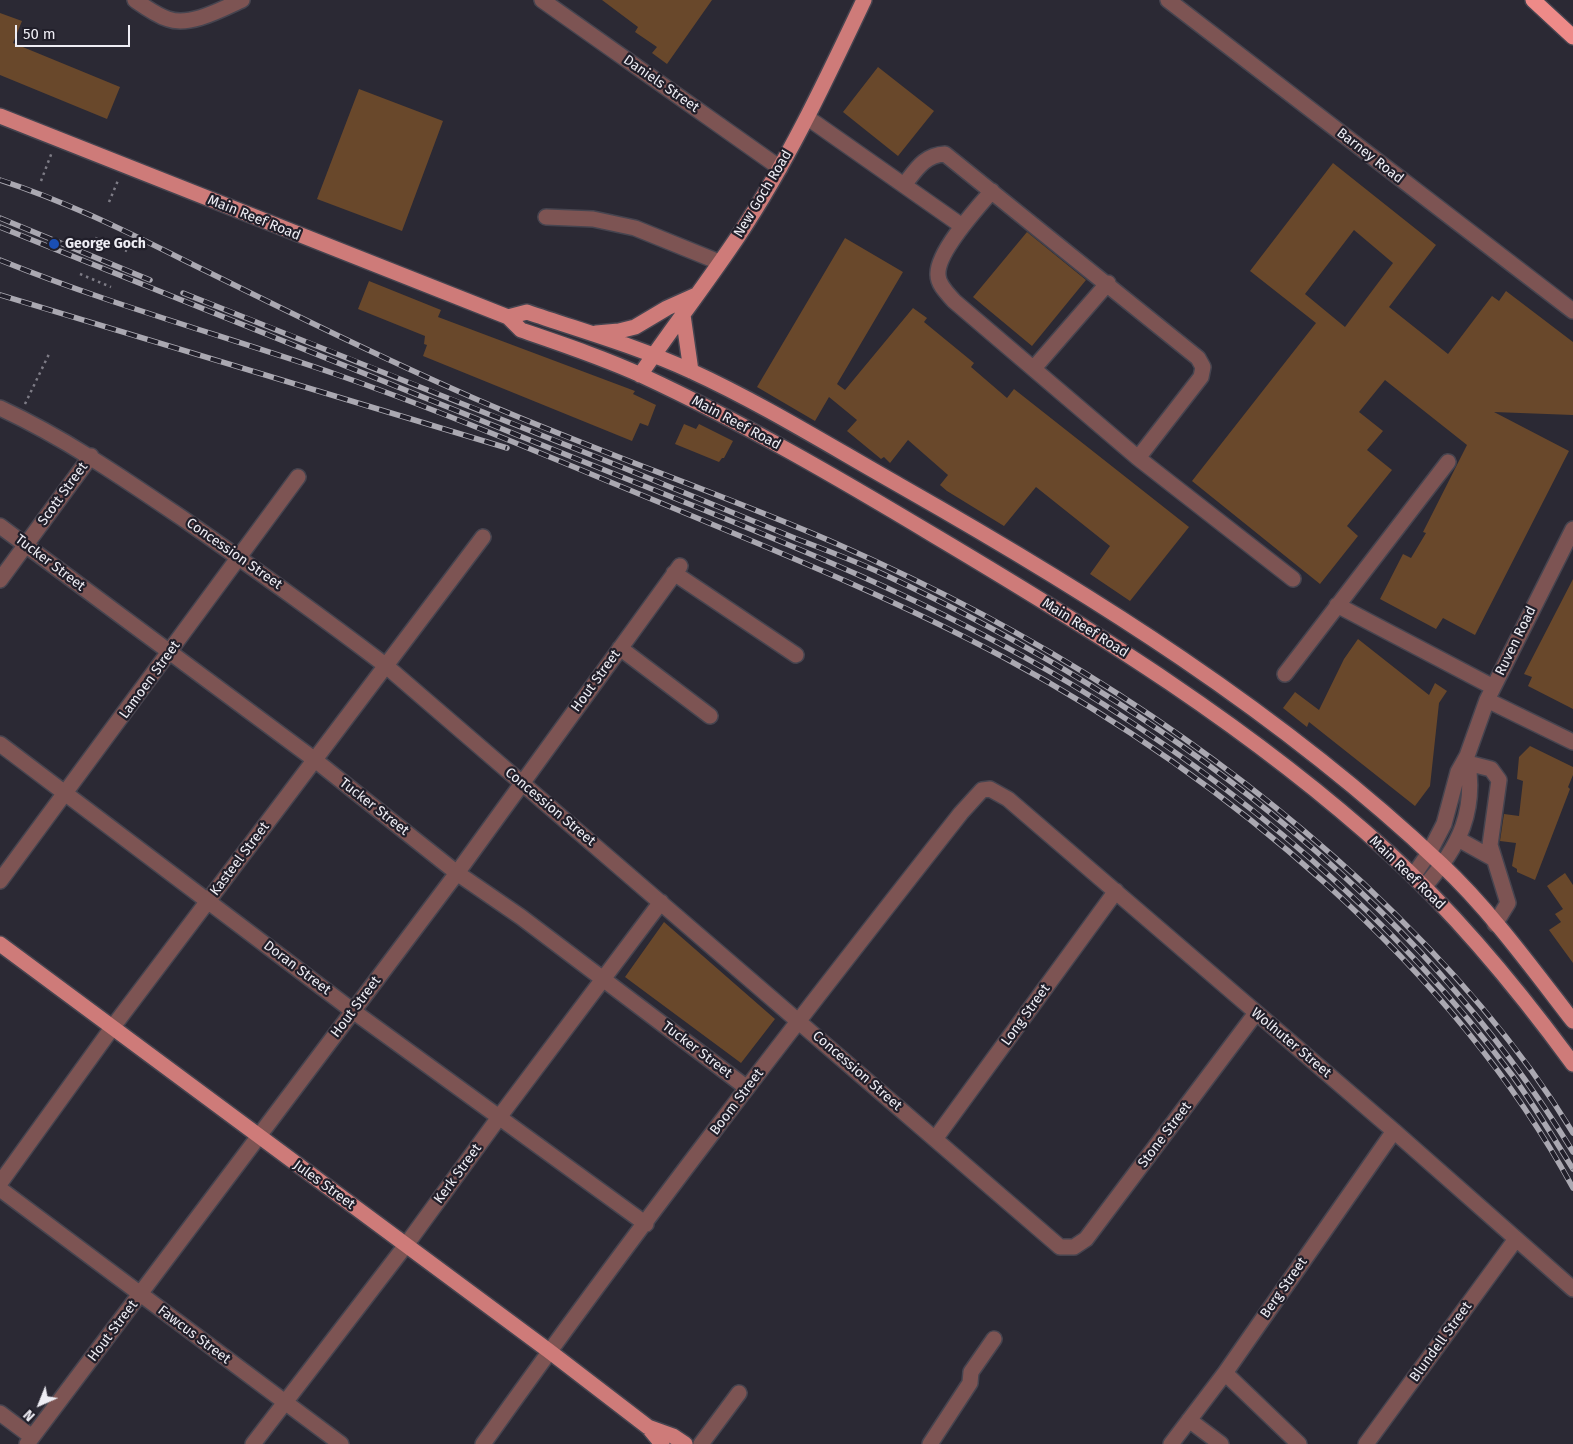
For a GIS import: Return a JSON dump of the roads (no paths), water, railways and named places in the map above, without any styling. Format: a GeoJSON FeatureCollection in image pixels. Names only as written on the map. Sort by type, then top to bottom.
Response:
{"type":"FeatureCollection","features":[{"type":"Feature","properties":{"kind":"highway"},"geometry":{"type":"LineString","coordinates":[[1533,0],[1573,37]]}},
{"type":"Feature","properties":{"kind":"main road","name":"New Goch Road"},"geometry":{"type":"LineString","coordinates":[[640,375],[740,234],[780,168],[808,118],[864,0]]}},
{"type":"Feature","properties":{"kind":"main road","name":"Main Reef Road"},"geometry":{"type":"LineString","coordinates":[[0,116],[508,317],[521,330],[640,375],[740,424],[813,464],[989,568],[1153,671],[1232,725],[1312,786],[1424,887],[1491,960],[1573,1064]]}},
{"type":"Feature","properties":{"kind":"main road"},"geometry":{"type":"LineString","coordinates":[[587,333],[619,331],[635,327],[667,308],[696,295]]}},
{"type":"Feature","properties":{"kind":"main road","name":"Main Reef Road"},"geometry":{"type":"LineString","coordinates":[[508,317],[527,312],[654,355],[746,398],[970,525],[1174,653],[1258,712],[1326,764],[1443,865],[1495,924],[1573,1021]]}},
{"type":"Feature","properties":{"kind":"main road"},"geometry":{"type":"LineString","coordinates":[[683,314],[691,371]]}},
{"type":"Feature","properties":{"kind":"main road","name":"Jules Street"},"geometry":{"type":"LineString","coordinates":[[0,944],[549,1351],[648,1426],[662,1444]]}},
{"type":"Feature","properties":{"kind":"main road","name":"Jules Street"},"geometry":{"type":"LineString","coordinates":[[648,1426],[673,1436],[685,1444]]}},
{"type":"Feature","properties":{"kind":"street"},"geometry":{"type":"LineString","coordinates":[[135,0],[154,13],[170,20],[186,20],[242,0]]}},
{"type":"Feature","properties":{"kind":"street","name":"Daniels Street"},"geometry":{"type":"LineString","coordinates":[[542,0],[780,168]]}},
{"type":"Feature","properties":{"kind":"street","name":"Barney Road"},"geometry":{"type":"LineString","coordinates":[[1168,0],[1573,311]]}},
{"type":"Feature","properties":{"kind":"street"},"geometry":{"type":"LineString","coordinates":[[808,118],[962,226]]}},
{"type":"Feature","properties":{"kind":"street"},"geometry":{"type":"LineString","coordinates":[[904,185],[926,159],[935,154],[945,154],[1108,283],[1198,358],[1203,367],[1201,377],[1138,458]]}},
{"type":"Feature","properties":{"kind":"street"},"geometry":{"type":"LineString","coordinates":[[992,191],[962,226],[938,265],[937,277],[943,288],[954,301],[1138,458],[1293,579]]}},
{"type":"Feature","properties":{"kind":"street"},"geometry":{"type":"LineString","coordinates":[[546,217],[592,219],[635,228],[720,262]]}},
{"type":"Feature","properties":{"kind":"street"},"geometry":{"type":"LineString","coordinates":[[1034,368],[1108,283]]}},
{"type":"Feature","properties":{"kind":"street","name":"Concession Street"},"geometry":{"type":"LineString","coordinates":[[0,408],[19,416],[91,456],[239,557],[385,665],[798,1020],[1051,1241],[1068,1248]]}},
{"type":"Feature","properties":{"kind":"street","name":"Scott Street"},"geometry":{"type":"LineString","coordinates":[[0,580],[91,456]]}},
{"type":"Feature","properties":{"kind":"street"},"geometry":{"type":"LineString","coordinates":[[1284,674],[1448,462]]}},
{"type":"Feature","properties":{"kind":"street","name":"Lamoen Street"},"geometry":{"type":"LineString","coordinates":[[0,881],[298,477]]}},
{"type":"Feature","properties":{"kind":"street","name":"Tucker Street"},"geometry":{"type":"LineString","coordinates":[[0,526],[315,760],[457,873],[604,978],[747,1088]]}},
{"type":"Feature","properties":{"kind":"street","name":"Ruven Road"},"geometry":{"type":"LineString","coordinates":[[1413,876],[1429,853],[1444,824],[1458,772],[1467,760],[1490,693],[1573,529]]}},
{"type":"Feature","properties":{"kind":"street","name":"Kasteel Street"},"geometry":{"type":"LineString","coordinates":[[0,1183],[112,1028],[483,537]]}},
{"type":"Feature","properties":{"kind":"street","name":"Hout Street"},"geometry":{"type":"LineString","coordinates":[[30,1441],[457,873],[677,570],[796,655]]}},
{"type":"Feature","properties":{"kind":"street"},"geometry":{"type":"LineString","coordinates":[[1337,605],[1573,742]]}},
{"type":"Feature","properties":{"kind":"street"},"geometry":{"type":"LineString","coordinates":[[620,648],[710,716]]}},
{"type":"Feature","properties":{"kind":"street","name":"Doran Street"},"geometry":{"type":"LineString","coordinates":[[0,744],[353,1011],[500,1116],[646,1224]]}},
{"type":"Feature","properties":{"kind":"street"},"geometry":{"type":"LineString","coordinates":[[1467,760],[1491,769],[1499,780],[1490,841],[1494,859],[1508,899],[1506,909],[1495,924]]}},
{"type":"Feature","properties":{"kind":"street","name":"Ruven Road"},"geometry":{"type":"LineString","coordinates":[[1424,887],[1443,865],[1458,839],[1470,806],[1471,778],[1467,760]]}},
{"type":"Feature","properties":{"kind":"street","name":"Boom Street"},"geometry":{"type":"LineString","coordinates":[[483,1444],[549,1351],[798,1020],[975,796],[982,790],[990,789],[1008,799]]}},
{"type":"Feature","properties":{"kind":"street","name":"Wolhuter Street"},"geometry":{"type":"LineString","coordinates":[[1008,799],[1394,1131],[1573,1289]]}},
{"type":"Feature","properties":{"kind":"street"},"geometry":{"type":"LineString","coordinates":[[1458,839],[1494,859]]}},
{"type":"Feature","properties":{"kind":"street","name":"Long Street"},"geometry":{"type":"LineString","coordinates":[[935,1139],[1116,892]]}},
{"type":"Feature","properties":{"kind":"street","name":"Kerk Street"},"geometry":{"type":"LineString","coordinates":[[253,1444],[406,1245],[500,1116],[661,902]]}},
{"type":"Feature","properties":{"kind":"street","name":"Stone Street"},"geometry":{"type":"LineString","coordinates":[[1068,1248],[1080,1244],[1086,1239],[1256,1013]]}},
{"type":"Feature","properties":{"kind":"street","name":"Berg Street"},"geometry":{"type":"LineString","coordinates":[[1171,1444],[1225,1373],[1394,1131]]}},
{"type":"Feature","properties":{"kind":"street","name":"Fawcus Street"},"geometry":{"type":"LineString","coordinates":[[0,1189],[341,1444]]}},
{"type":"Feature","properties":{"kind":"street","name":"Blundell Street"},"geometry":{"type":"LineString","coordinates":[[1366,1444],[1516,1239]]}},
{"type":"Feature","properties":{"kind":"street"},"geometry":{"type":"LineString","coordinates":[[930,1444],[970,1383],[971,1372],[994,1338]]}},
{"type":"Feature","properties":{"kind":"street"},"geometry":{"type":"LineString","coordinates":[[1225,1373],[1299,1444]]}},
{"type":"Feature","properties":{"kind":"street"},"geometry":{"type":"LineString","coordinates":[[701,1444],[739,1393]]}},
{"type":"Feature","properties":{"kind":"street"},"geometry":{"type":"LineString","coordinates":[[0,1413],[30,1441]]}},
{"type":"Feature","properties":{"kind":"street"},"geometry":{"type":"LineString","coordinates":[[1189,1420],[1221,1444]]}},
{"type":"Feature","properties":{"kind":"railway"},"geometry":{"type":"LineString","coordinates":[[0,180],[53,199],[105,222],[337,335],[469,396],[835,543],[907,576],[1046,650],[1178,734],[1242,781],[1303,830],[1362,882],[1421,940],[1476,1000],[1527,1065],[1573,1133]]}},
{"type":"Feature","properties":{"kind":"railway"},"geometry":{"type":"LineString","coordinates":[[0,218],[150,280]]}},
{"type":"Feature","properties":{"kind":"railway"},"geometry":{"type":"LineString","coordinates":[[0,227],[824,560],[950,618],[1071,684],[1194,766],[1253,811],[1310,858],[1365,909],[1417,962],[1466,1017],[1520,1086],[1573,1169]]}},
{"type":"Feature","properties":{"kind":"railway"},"geometry":{"type":"LineString","coordinates":[[0,260],[126,306],[338,375],[541,453],[877,595],[1003,657],[1086,705],[1168,759],[1249,819],[1326,884],[1398,953],[1464,1028],[1523,1106],[1573,1188]]}},
{"type":"Feature","properties":{"kind":"railway"},"geometry":{"type":"LineString","coordinates":[[183,293],[619,466],[883,574],[985,625],[1084,681],[1179,744],[1271,813],[1357,888],[1436,970],[1509,1058],[1573,1152]]}},
{"type":"Feature","properties":{"kind":"railway"},"geometry":{"type":"LineString","coordinates":[[0,295],[507,448]]}},
{"type":"Feature","properties":{"kind":"place","name":"George Goch"},"geometry":{"type":"Point","coordinates":[54,244]}}]}
